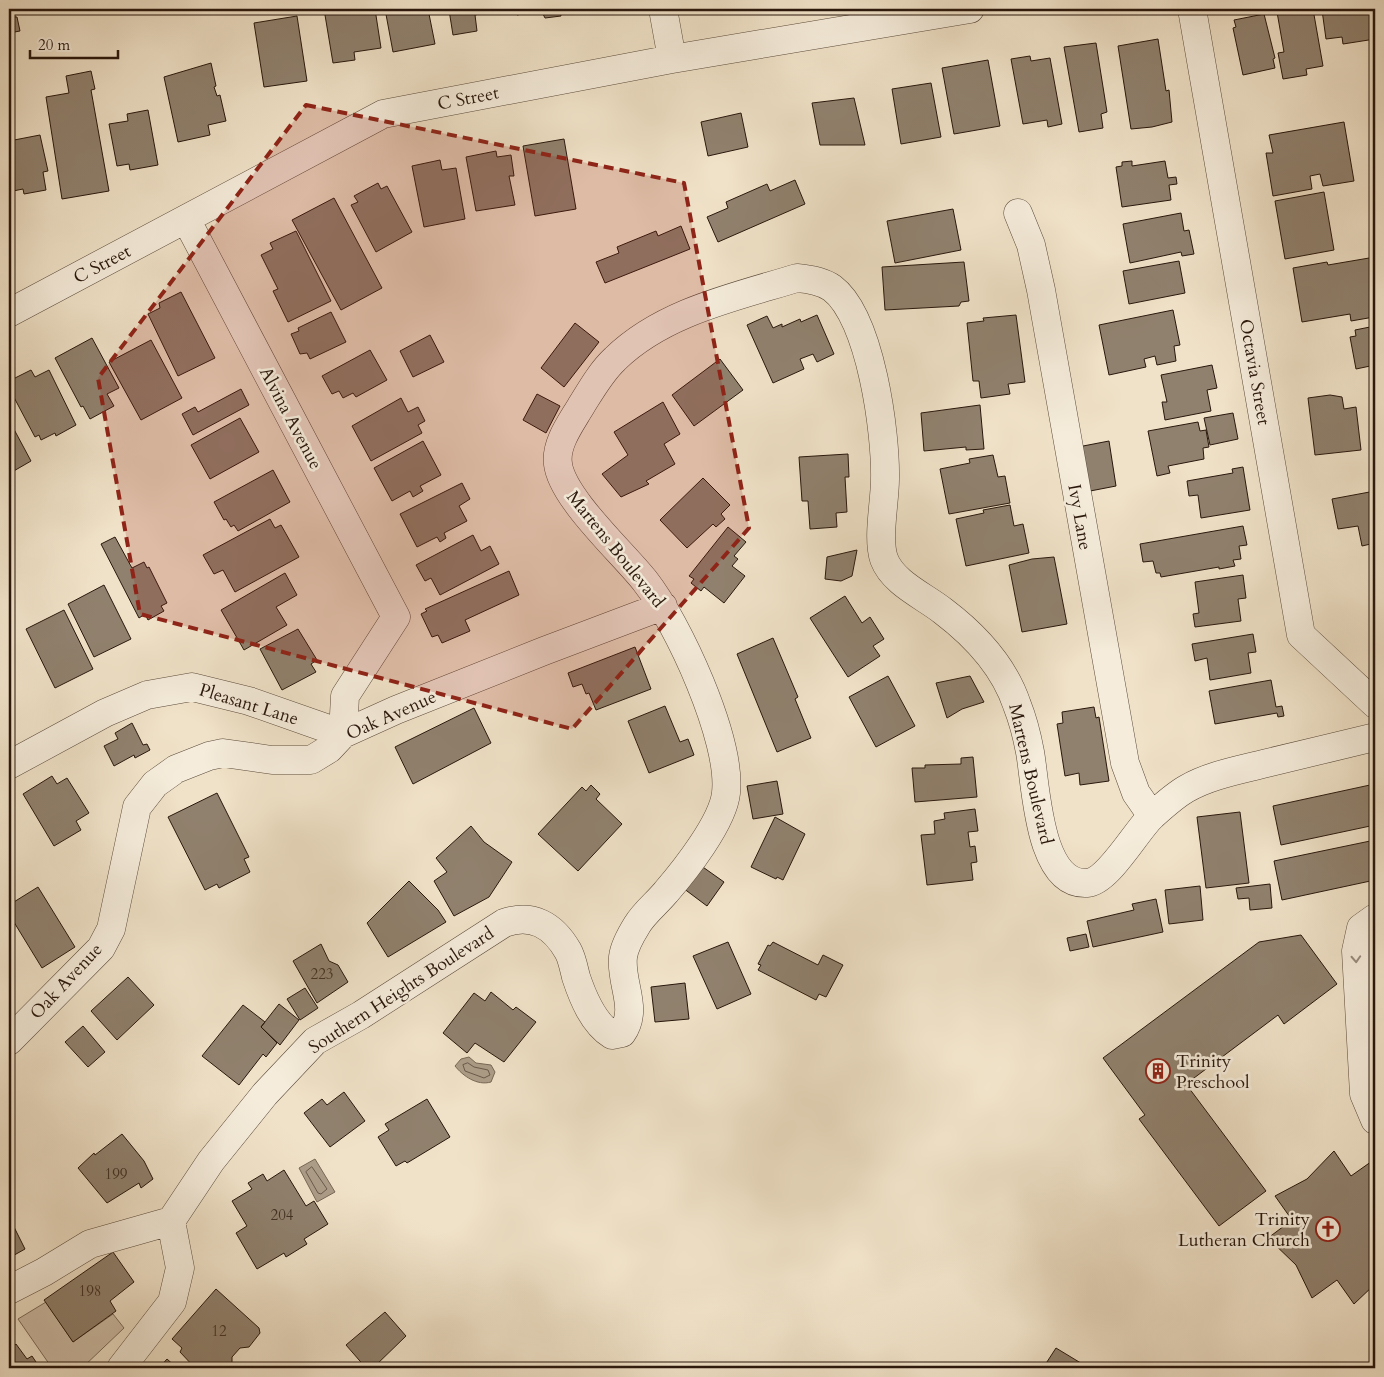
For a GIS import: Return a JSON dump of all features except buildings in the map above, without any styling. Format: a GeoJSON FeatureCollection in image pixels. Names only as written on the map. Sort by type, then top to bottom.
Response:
{"type":"FeatureCollection","features":[{"type":"Feature","properties":{"kind":"street"},"geometry":{"type":"LineString","coordinates":[[664,9],[672,59]]}},
{"type":"Feature","properties":{"kind":"street","name":"C Street"},"geometry":{"type":"LineString","coordinates":[[9,313],[383,114],[672,59],[970,9]]}},
{"type":"Feature","properties":{"kind":"street","name":"Octavia Street"},"geometry":{"type":"LineString","coordinates":[[1192,9],[1301,635],[1375,704]]}},
{"type":"Feature","properties":{"kind":"street","name":"Ivy Lane"},"geometry":{"type":"LineString","coordinates":[[1018,213],[1031,245],[1041,290],[1124,763],[1136,793],[1152,816]]}},
{"type":"Feature","properties":{"kind":"street","name":"Alvina Avenue"},"geometry":{"type":"LineString","coordinates":[[186,219],[396,617],[345,696],[343,734]]}},
{"type":"Feature","properties":{"kind":"street","name":"Martens Boulevard"},"geometry":{"type":"LineString","coordinates":[[612,1035],[622,1033],[628,1024],[630,1007],[623,956],[638,924],[672,885],[710,834],[726,796],[727,769],[716,728],[682,641],[663,606],[645,581],[564,485],[558,463],[560,444],[595,383],[616,358],[663,323],[688,312],[797,278],[815,280],[833,289],[847,307],[858,328],[873,374],[881,407],[886,453],[883,557],[891,573],[944,611],[974,637],[1010,684],[1030,751],[1047,848],[1057,867],[1069,879],[1086,883],[1100,879],[1152,816],[1186,789],[1218,775],[1375,737]]}},
{"type":"Feature","properties":{"kind":"street","name":"Oak Avenue"},"geometry":{"type":"LineString","coordinates":[[9,1041],[101,948],[111,929],[137,807],[155,784],[176,769],[209,756],[223,753],[272,760],[311,760],[329,749],[343,734],[477,677],[663,606]]}},
{"type":"Feature","properties":{"kind":"street","name":"Pleasant Lane"},"geometry":{"type":"LineString","coordinates":[[9,765],[105,713],[146,695],[192,687],[248,701],[343,734]]}},
{"type":"Feature","properties":{"kind":"street","name":"Southern Heights Boulevard"},"geometry":{"type":"LineString","coordinates":[[171,1221],[212,1161],[265,1094],[315,1041],[361,1015],[504,923],[518,918],[534,920],[544,925],[557,937],[568,952],[577,981],[594,1016],[602,1029],[612,1035]]}},
{"type":"Feature","properties":{"kind":"street"},"geometry":{"type":"LineString","coordinates":[[1375,918],[1361,928],[1356,951],[1364,1094],[1375,1120]]}},
{"type":"Feature","properties":{"kind":"street"},"geometry":{"type":"LineString","coordinates":[[9,1290],[44,1272],[90,1244],[171,1221],[180,1268],[172,1302],[121,1368]]}},
{"type":"Feature","properties":{"kind":"highlighted area"},"geometry":{"type":"Polygon","coordinates":[[[306,105],[684,183],[749,528],[572,729],[140,614],[98,378],[306,105]]]}},
{"type":"Feature","properties":{"kind":"shaded area"},"geometry":{"type":"Polygon","coordinates":[[[46,1302],[73,1342],[113,1314],[124,1328],[82,1368],[52,1368],[18,1319],[46,1302]]]}},
{"type":"Feature","properties":{"kind":"water"},"geometry":{"type":"Polygon","coordinates":[[[469,1057],[476,1063],[491,1065],[495,1072],[491,1082],[481,1083],[471,1079],[455,1066],[461,1059],[469,1057]]]}},
{"type":"Feature","properties":{"kind":"water"},"geometry":{"type":"Polygon","coordinates":[[[315,1159],[335,1192],[317,1202],[299,1168],[315,1159]]]}},
{"type":"Feature","properties":{"kind":"place","name":"Trinity Preschool"},"geometry":{"type":"Point","coordinates":[1158,1071]}},
{"type":"Feature","properties":{"kind":"place","name":"Trinity Lutheran Church"},"geometry":{"type":"Point","coordinates":[1328,1229]}}]}
